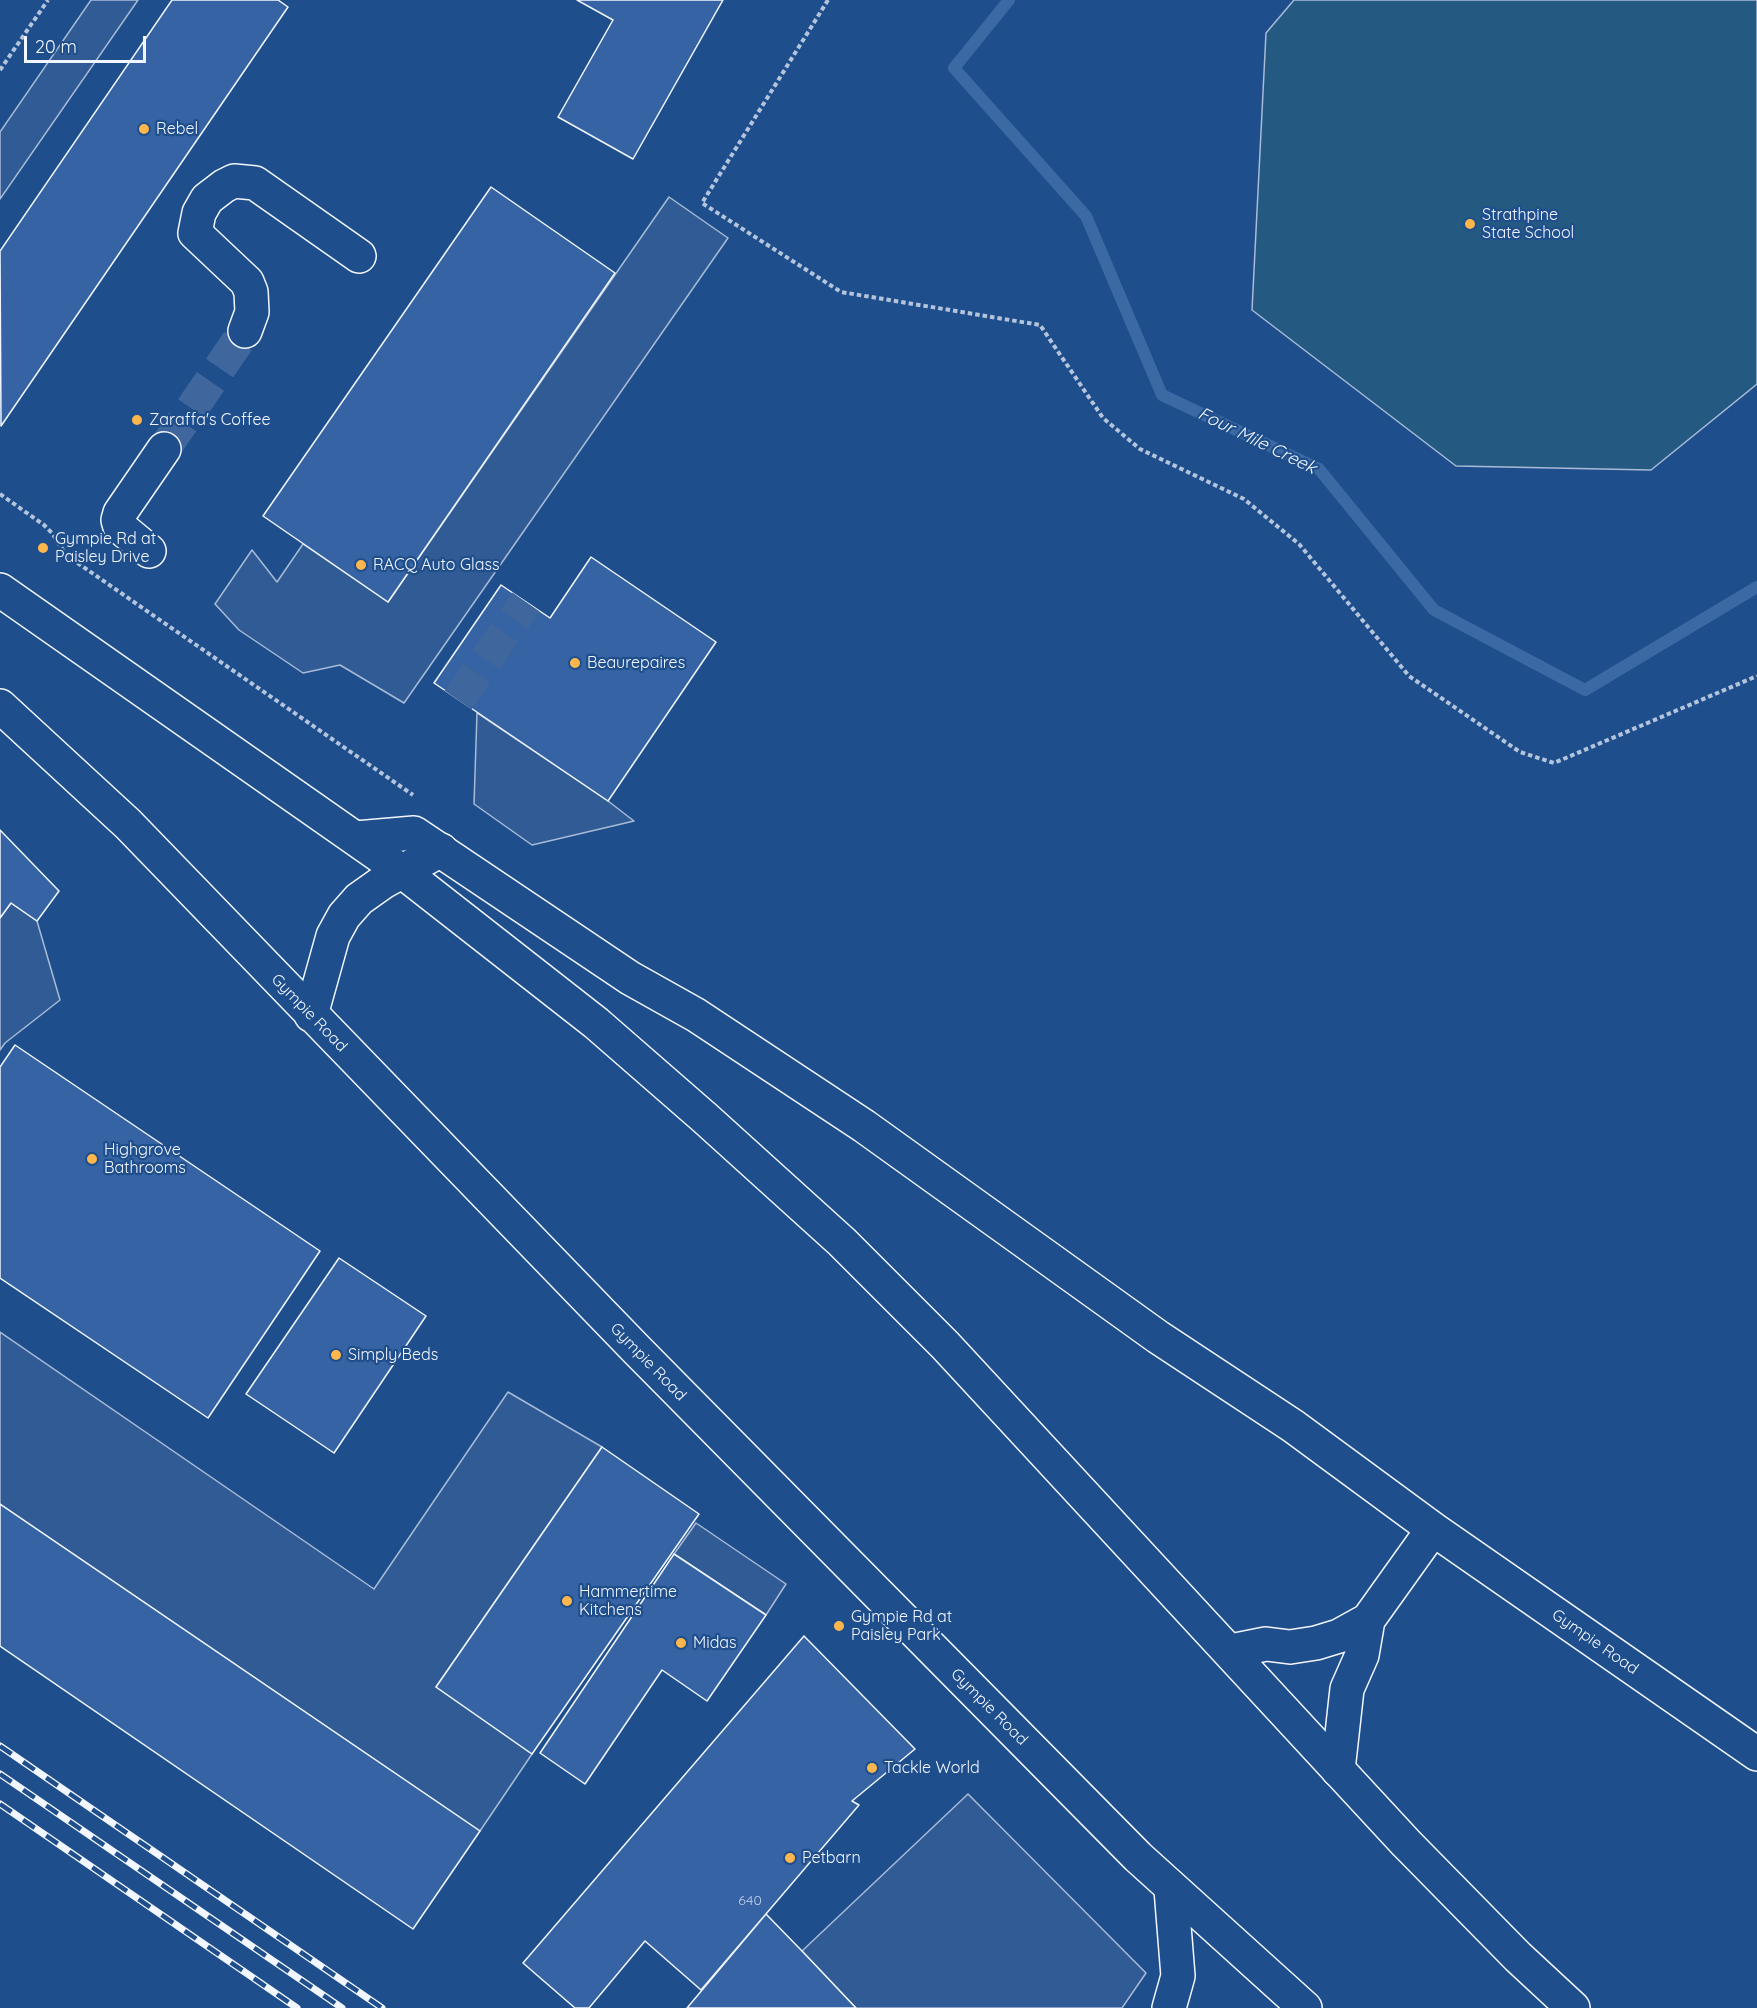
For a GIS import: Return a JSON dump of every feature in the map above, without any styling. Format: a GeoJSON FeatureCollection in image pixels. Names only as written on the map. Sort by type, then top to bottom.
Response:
{"type":"FeatureCollection","features":[{"type":"Feature","properties":{"kind":"main road"},"geometry":{"type":"LineString","coordinates":[[245,331],[252,312],[251,292],[247,282],[195,233],[199,213],[207,199],[224,186],[234,181],[255,183],[359,256]]}},
{"type":"Feature","properties":{"kind":"main road"},"geometry":{"type":"LineString","coordinates":[[149,551],[120,527],[118,520],[120,513],[164,449]]}},
{"type":"Feature","properties":{"kind":"main road"},"geometry":{"type":"LineString","coordinates":[[0,590],[403,872],[596,1023],[842,1242],[945,1345],[1231,1651],[1338,1770],[1518,1957],[1573,2008]]}},
{"type":"Feature","properties":{"kind":"main road","name":"Gympie Road"},"geometry":{"type":"LineString","coordinates":[[0,706],[128,824],[787,1504],[1172,1889],[1293,2006]]}},
{"type":"Feature","properties":{"kind":"main road","name":"Gympie Road"},"geometry":{"type":"LineString","coordinates":[[356,838],[414,833],[630,978],[696,1015],[864,1126],[1158,1337],[1293,1426],[1433,1529],[1757,1754]]}},
{"type":"Feature","properties":{"kind":"main road"},"geometry":{"type":"LineString","coordinates":[[311,1015],[333,936],[344,916],[358,899],[441,850]]}},
{"type":"Feature","properties":{"kind":"main road"},"geometry":{"type":"LineString","coordinates":[[1231,1651],[1266,1644],[1290,1647],[1316,1643],[1339,1636],[1368,1620],[1433,1529]]}},
{"type":"Feature","properties":{"kind":"main road"},"geometry":{"type":"LineString","coordinates":[[1338,1770],[1347,1689],[1362,1655],[1368,1620]]}},
{"type":"Feature","properties":{"kind":"main road"},"geometry":{"type":"LineString","coordinates":[[1169,2008],[1178,1976],[1172,1889]]}},
{"type":"Feature","properties":{"kind":"path"},"geometry":{"type":"LineString","coordinates":[[0,70],[48,0]]}},
{"type":"Feature","properties":{"kind":"path"},"geometry":{"type":"LineString","coordinates":[[828,0],[702,203],[841,292],[1040,325],[1103,418],[1140,449],[1244,500],[1299,544],[1409,676],[1520,752],[1554,763],[1757,676]]}},
{"type":"Feature","properties":{"kind":"shaded area"},"geometry":{"type":"Polygon","coordinates":[[[91,0],[138,0],[0,199],[0,132],[91,0]]]}},
{"type":"Feature","properties":{"kind":"shaded area","name":"Strathpine State School"},"geometry":{"type":"Polygon","coordinates":[[[1294,0],[1757,0],[1757,384],[1651,470],[1456,466],[1252,310],[1266,33],[1294,0]]]}},
{"type":"Feature","properties":{"kind":"shaded area"},"geometry":{"type":"Polygon","coordinates":[[[669,197],[728,238],[404,703],[340,665],[303,673],[239,630],[215,604],[252,550],[277,582],[303,544],[388,602],[669,197]]]}},
{"type":"Feature","properties":{"kind":"shaded area"},"geometry":{"type":"Polygon","coordinates":[[[477,713],[634,821],[532,845],[474,804],[477,713]]]}},
{"type":"Feature","properties":{"kind":"shaded area"},"geometry":{"type":"Polygon","coordinates":[[[11,903],[37,921],[60,1000],[5,1043],[0,1050],[0,918],[11,903]]]}},
{"type":"Feature","properties":{"kind":"shaded area"},"geometry":{"type":"Polygon","coordinates":[[[0,1332],[374,1589],[508,1392],[602,1447],[436,1687],[532,1754],[480,1831],[0,1504],[0,1332]]]}},
{"type":"Feature","properties":{"kind":"shaded area"},"geometry":{"type":"Polygon","coordinates":[[[696,1523],[786,1584],[766,1615],[674,1554],[696,1523]]]}},
{"type":"Feature","properties":{"kind":"shaded area"},"geometry":{"type":"Polygon","coordinates":[[[968,1794],[1146,1973],[1122,2008],[856,2008],[802,1951],[968,1794]]]}},
{"type":"Feature","properties":{"kind":"building","name":"Rebel"},"geometry":{"type":"Polygon","coordinates":[[[172,0],[278,0],[288,7],[1,426],[0,251],[172,0]]]}},
{"type":"Feature","properties":{"kind":"building"},"geometry":{"type":"Polygon","coordinates":[[[577,0],[723,0],[633,159],[558,117],[613,20],[577,0]]]}},
{"type":"Feature","properties":{"kind":"building"},"geometry":{"type":"Polygon","coordinates":[[[491,187],[615,273],[388,602],[263,516],[491,187]]]}},
{"type":"Feature","properties":{"kind":"building","name":"Beaurepaires"},"geometry":{"type":"Polygon","coordinates":[[[591,557],[716,642],[608,801],[434,683],[501,585],[550,618],[591,557]]]}},
{"type":"Feature","properties":{"kind":"building"},"geometry":{"type":"Polygon","coordinates":[[[0,830],[59,891],[37,921],[11,903],[0,918],[0,830]]]}},
{"type":"Feature","properties":{"kind":"building","name":"Highgrove Bathrooms"},"geometry":{"type":"Polygon","coordinates":[[[15,1045],[320,1251],[208,1418],[0,1278],[0,1067],[15,1045]]]}},
{"type":"Feature","properties":{"kind":"building","name":"Simply Beds"},"geometry":{"type":"Polygon","coordinates":[[[339,1258],[426,1316],[334,1453],[246,1394],[339,1258]]]}},
{"type":"Feature","properties":{"kind":"building","name":"Hammertime Kitchens"},"geometry":{"type":"Polygon","coordinates":[[[602,1447],[699,1514],[532,1754],[436,1687],[602,1447]]]}},
{"type":"Feature","properties":{"kind":"building"},"geometry":{"type":"Polygon","coordinates":[[[0,1504],[480,1831],[413,1929],[0,1646],[0,1504]]]}},
{"type":"Feature","properties":{"kind":"building","name":"Midas"},"geometry":{"type":"Polygon","coordinates":[[[674,1554],[766,1615],[707,1701],[662,1670],[585,1784],[540,1753],[674,1554]]]}},
{"type":"Feature","properties":{"kind":"building"},"geometry":{"type":"Polygon","coordinates":[[[804,1636],[915,1749],[852,1801],[859,1805],[701,1990],[645,1941],[589,2008],[575,2008],[523,1963],[804,1636]]]}},
{"type":"Feature","properties":{"kind":"building"},"geometry":{"type":"Polygon","coordinates":[[[766,1914],[802,1951],[856,2008],[687,2008],[766,1914]]]}},
{"type":"Feature","properties":{"kind":"waterway","name":"Four Mile Creek"},"geometry":{"type":"LineString","coordinates":[[1009,0],[954,68],[1086,216],[1162,395],[1319,469],[1434,610],[1585,690],[1757,587]]}},
{"type":"Feature","properties":{"kind":"tunnel"},"geometry":{"type":"LineString","coordinates":[[164,449],[245,331]]}},
{"type":"Feature","properties":{"kind":"tunnel"},"geometry":{"type":"LineString","coordinates":[[458,700],[526,602]]}},
{"type":"Feature","properties":{"kind":"railway"},"geometry":{"type":"LineString","coordinates":[[0,1746],[382,2008]]}},
{"type":"Feature","properties":{"kind":"railway"},"geometry":{"type":"LineString","coordinates":[[0,1774],[342,2008]]}},
{"type":"Feature","properties":{"kind":"railway"},"geometry":{"type":"LineString","coordinates":[[0,1804],[297,2008]]}},
{"type":"Feature","properties":{"kind":"place","name":"Rebel"},"geometry":{"type":"Point","coordinates":[144,129]}},
{"type":"Feature","properties":{"kind":"place","name":"Strathpine State School"},"geometry":{"type":"Point","coordinates":[1470,224]}},
{"type":"Feature","properties":{"kind":"place","name":"Zaraffa's Coffee"},"geometry":{"type":"Point","coordinates":[137,420]}},
{"type":"Feature","properties":{"kind":"place","name":"Gympie Rd at Paisley Drive"},"geometry":{"type":"Point","coordinates":[43,548]}},
{"type":"Feature","properties":{"kind":"place","name":"RACQ Auto Glass"},"geometry":{"type":"Point","coordinates":[361,565]}},
{"type":"Feature","properties":{"kind":"place","name":"Beaurepaires"},"geometry":{"type":"Point","coordinates":[575,663]}},
{"type":"Feature","properties":{"kind":"place","name":"Highgrove Bathrooms"},"geometry":{"type":"Point","coordinates":[92,1159]}},
{"type":"Feature","properties":{"kind":"place","name":"Simply Beds"},"geometry":{"type":"Point","coordinates":[336,1355]}},
{"type":"Feature","properties":{"kind":"place","name":"Hammertime Kitchens"},"geometry":{"type":"Point","coordinates":[567,1601]}},
{"type":"Feature","properties":{"kind":"place","name":"Gympie Rd at Paisley Park"},"geometry":{"type":"Point","coordinates":[839,1626]}},
{"type":"Feature","properties":{"kind":"place","name":"Midas"},"geometry":{"type":"Point","coordinates":[681,1643]}},
{"type":"Feature","properties":{"kind":"place","name":"Tackle World"},"geometry":{"type":"Point","coordinates":[872,1768]}},
{"type":"Feature","properties":{"kind":"place","name":"Petbarn"},"geometry":{"type":"Point","coordinates":[790,1858]}}]}
